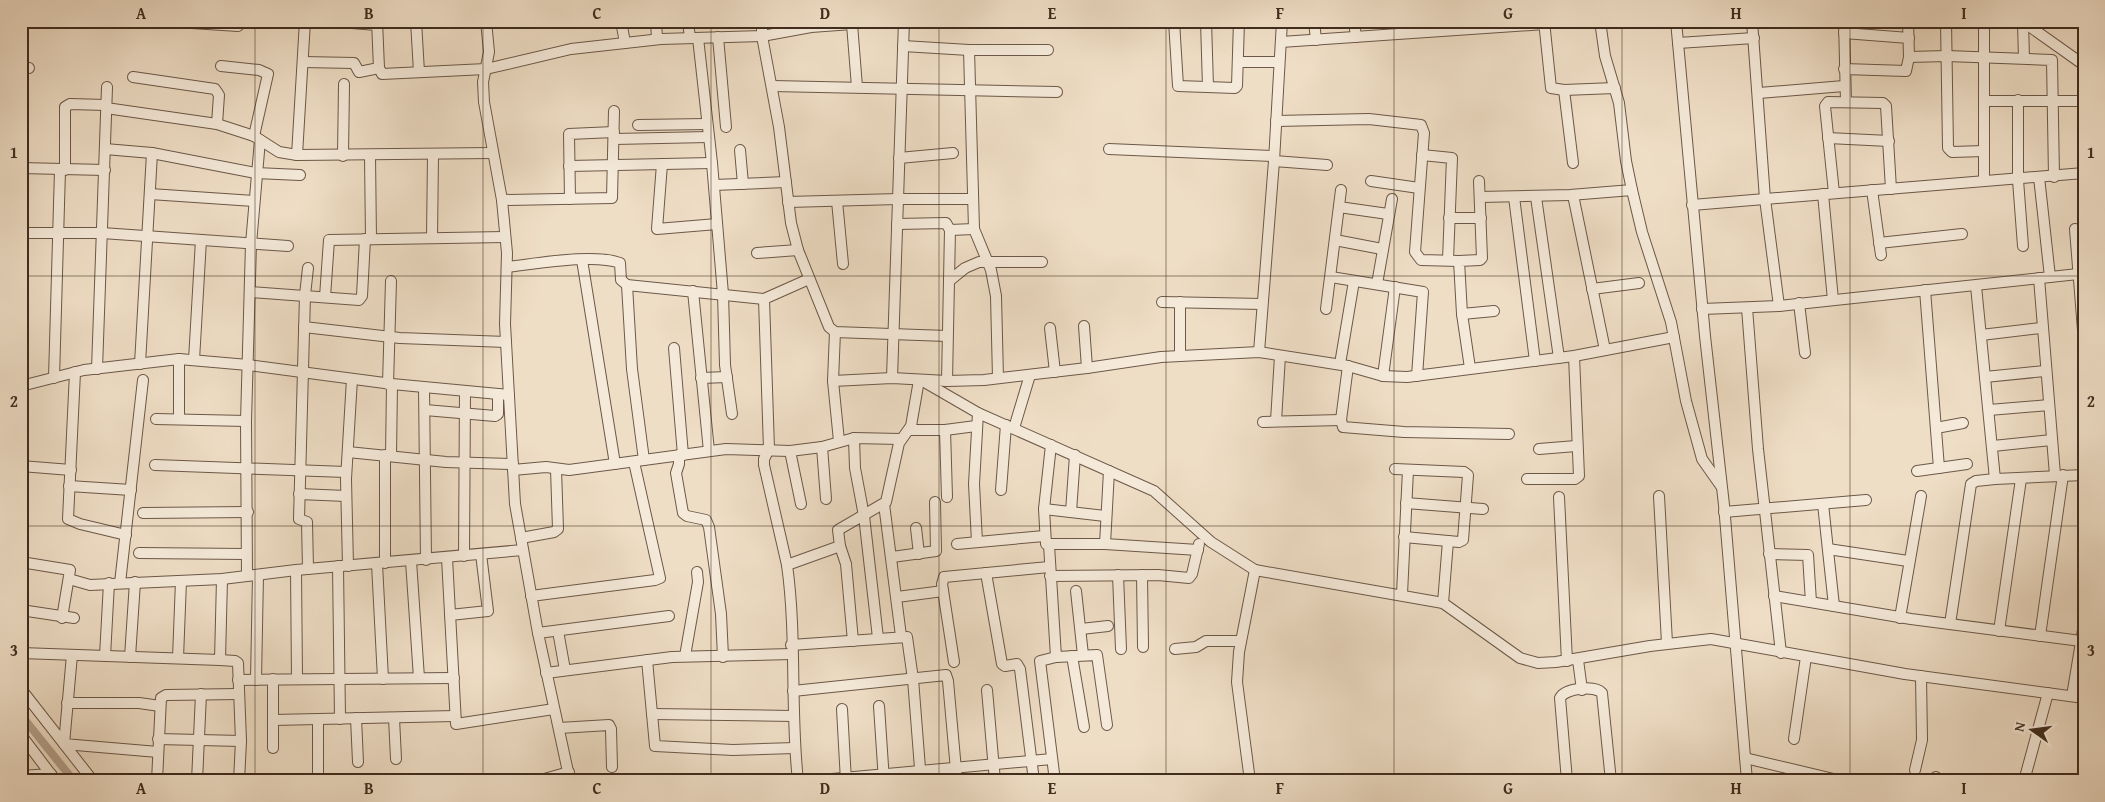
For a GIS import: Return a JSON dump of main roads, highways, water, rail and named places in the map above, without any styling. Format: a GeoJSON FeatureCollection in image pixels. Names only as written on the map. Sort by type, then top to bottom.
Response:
{"type":"FeatureCollection","features":[{"type":"Feature","properties":{"kind":"waterway"},"geometry":{"type":"LineString","coordinates":[[21,715],[74,781]]}}]}
